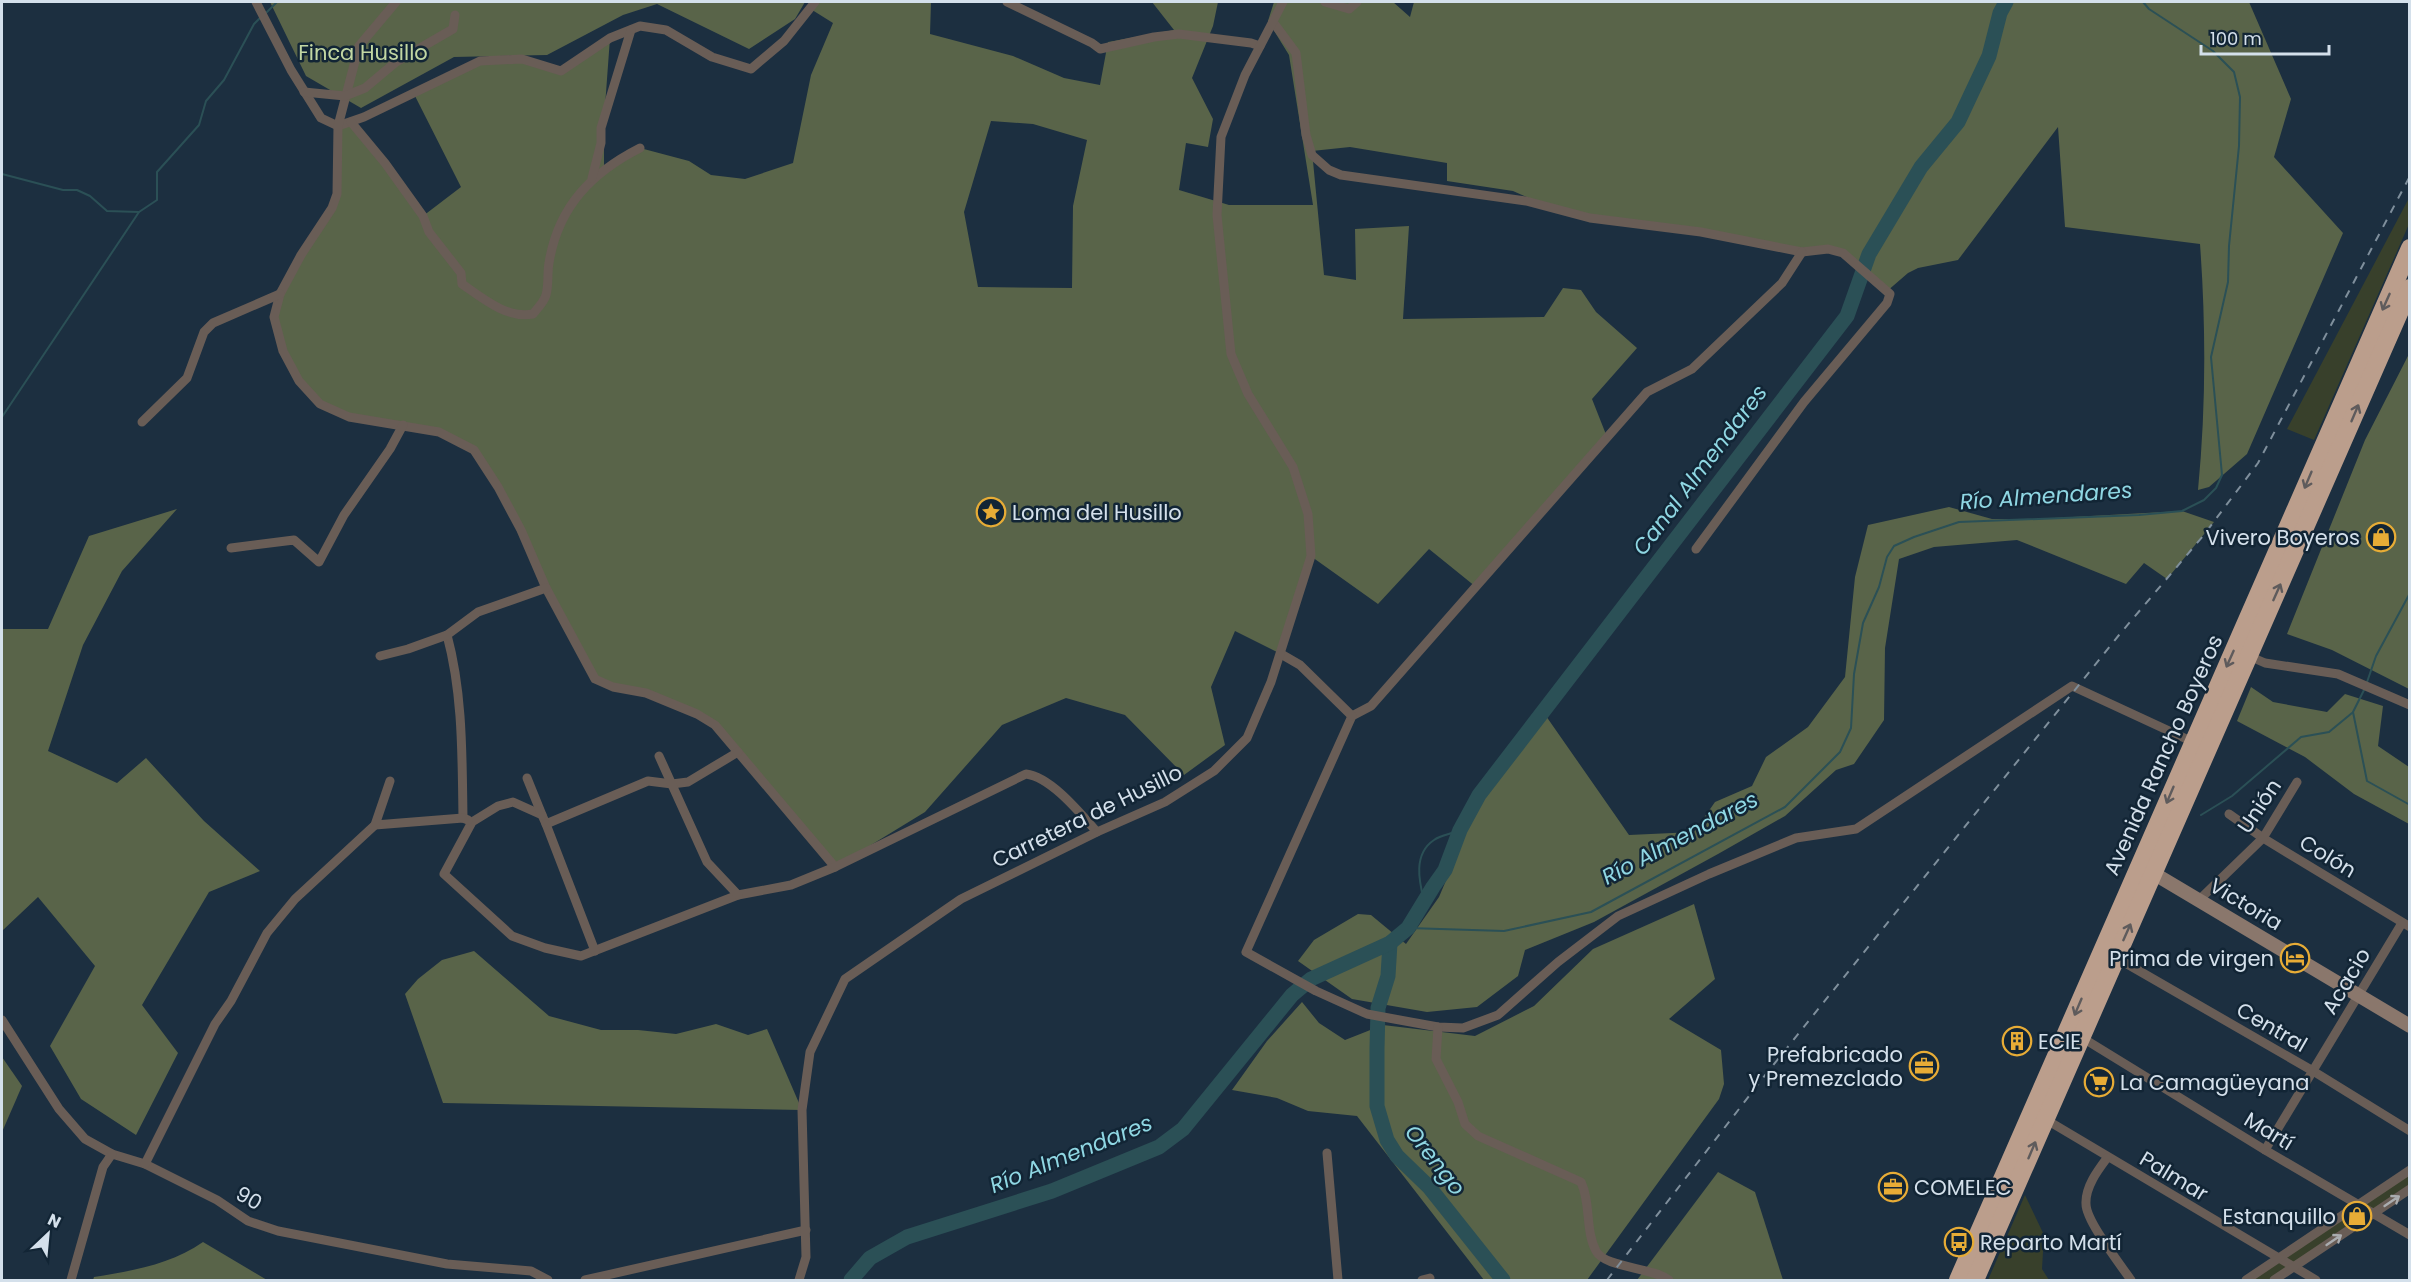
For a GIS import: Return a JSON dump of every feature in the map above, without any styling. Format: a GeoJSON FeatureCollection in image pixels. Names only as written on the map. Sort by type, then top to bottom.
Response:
{"type":"FeatureCollection","features":[{"type":"Feature","properties":{"kind":"highway","name":"Avenida Rancho Boyeros"},"geometry":{"type":"LineString","coordinates":[[1958,1281],[2409,248]]}},
{"type":"Feature","properties":{"kind":"highway","name":"Avenida Rancho Boyeros"},"geometry":{"type":"LineString","coordinates":[[1975,1281],[2409,288]]}},
{"type":"Feature","properties":{"kind":"street"},"geometry":{"type":"LineString","coordinates":[[396,2],[358,46],[338,126],[337,194],[332,208],[301,255],[280,294],[274,317],[283,351],[299,381],[320,404],[349,417],[439,432],[474,450],[517,522],[546,588],[595,679],[613,687],[646,693],[697,714],[715,725],[835,867]]}},
{"type":"Feature","properties":{"kind":"street"},"geometry":{"type":"LineString","coordinates":[[257,4],[304,92],[321,118],[338,126],[480,62],[522,59],[561,71],[610,38],[640,26],[666,30],[712,57],[750,69],[784,41],[815,2]]}},
{"type":"Feature","properties":{"kind":"street"},"geometry":{"type":"LineString","coordinates":[[1006,2],[1100,49],[1179,34],[1260,46]]}},
{"type":"Feature","properties":{"kind":"street","name":"Carretera de Husillo"},"geometry":{"type":"LineString","coordinates":[[799,1281],[806,1257],[802,1110],[810,1052],[845,979],[961,899],[1097,832],[1165,802],[1214,771],[1247,738],[1281,654],[1311,556],[1308,514],[1293,466],[1248,394],[1231,354],[1217,215],[1221,137],[1245,75],[1283,2]]}},
{"type":"Feature","properties":{"kind":"street"},"geometry":{"type":"LineString","coordinates":[[1325,2],[1349,9],[1357,2]]}},
{"type":"Feature","properties":{"kind":"street"},"geometry":{"type":"LineString","coordinates":[[304,92],[345,96],[366,88],[396,62],[453,29],[455,15]]}},
{"type":"Feature","properties":{"kind":"street"},"geometry":{"type":"LineString","coordinates":[[1273,22],[1296,53],[1306,135],[1312,155],[1329,170],[1341,175],[1526,201],[1590,218],[1701,232],[1802,252],[1828,249],[1842,253],[1890,294],[1887,303],[1804,402],[1696,549]]}},
{"type":"Feature","properties":{"kind":"street"},"geometry":{"type":"LineString","coordinates":[[592,178],[601,143],[601,128],[630,30]]}},
{"type":"Feature","properties":{"kind":"street"},"geometry":{"type":"LineString","coordinates":[[351,122],[385,163],[423,216],[429,232],[461,273],[462,284],[492,304],[520,317],[533,314],[546,296],[549,262],[555,240],[581,189],[619,158],[640,148]]}},
{"type":"Feature","properties":{"kind":"street"},"geometry":{"type":"LineString","coordinates":[[1802,252],[1782,283],[1692,369],[1647,392],[1371,706],[1352,716],[1246,952],[1316,991],[1372,1015],[1438,1027],[1463,1028],[1498,1015],[1558,962],[1618,916],[1709,874],[1796,838],[1856,828],[2072,686],[2193,742]]}},
{"type":"Feature","properties":{"kind":"street"},"geometry":{"type":"LineString","coordinates":[[142,422],[187,378],[204,332],[213,324],[280,294]]}},
{"type":"Feature","properties":{"kind":"street"},"geometry":{"type":"LineString","coordinates":[[231,548],[294,540],[319,562],[344,515],[390,449],[403,426]]}},
{"type":"Feature","properties":{"kind":"street"},"geometry":{"type":"LineString","coordinates":[[380,656],[447,635],[478,612],[546,588]]}},
{"type":"Feature","properties":{"kind":"street"},"geometry":{"type":"LineString","coordinates":[[447,635],[455,663],[462,724],[468,820],[444,874],[512,936],[545,948],[581,956],[738,895],[791,885],[835,867],[1026,774],[1038,776],[1076,808],[1097,832]]}},
{"type":"Feature","properties":{"kind":"street"},"geometry":{"type":"LineString","coordinates":[[1281,654],[1300,665],[1352,716]]}},
{"type":"Feature","properties":{"kind":"street"},"geometry":{"type":"LineString","coordinates":[[2249,656],[2265,663],[2338,674],[2409,705]]}},
{"type":"Feature","properties":{"kind":"street"},"geometry":{"type":"LineString","coordinates":[[544,820],[648,781],[672,784],[688,782],[738,752]]}},
{"type":"Feature","properties":{"kind":"street"},"geometry":{"type":"LineString","coordinates":[[659,756],[707,862],[738,895]]}},
{"type":"Feature","properties":{"kind":"street"},"geometry":{"type":"LineString","coordinates":[[527,778],[595,951]]}},
{"type":"Feature","properties":{"kind":"street"},"geometry":{"type":"LineString","coordinates":[[145,1164],[215,1024],[231,1001],[267,933],[295,899],[375,825],[390,781]]}},
{"type":"Feature","properties":{"kind":"street","name":"Unión"},"geometry":{"type":"LineString","coordinates":[[2199,900],[2263,838],[2297,782]]}},
{"type":"Feature","properties":{"kind":"street"},"geometry":{"type":"LineString","coordinates":[[375,825],[468,820],[498,806],[513,802],[544,820]]}},
{"type":"Feature","properties":{"kind":"street","name":"Colón"},"geometry":{"type":"LineString","coordinates":[[2229,814],[2263,838],[2406,925]]}},
{"type":"Feature","properties":{"kind":"street","name":"Victoria"},"geometry":{"type":"LineString","coordinates":[[2153,873],[2409,1026]]}},
{"type":"Feature","properties":{"kind":"street","name":"Acacio"},"geometry":{"type":"LineString","coordinates":[[2265,1150],[2358,995],[2406,925]]}},
{"type":"Feature","properties":{"kind":"street","name":"Central"},"geometry":{"type":"LineString","coordinates":[[2115,957],[2313,1071],[2409,1131]]}},
{"type":"Feature","properties":{"kind":"street","name":"90"},"geometry":{"type":"LineString","coordinates":[[2,1020],[66,1117],[85,1139],[112,1155],[145,1164],[217,1200],[248,1221],[278,1231],[447,1264],[531,1271],[548,1281]]}},
{"type":"Feature","properties":{"kind":"street"},"geometry":{"type":"LineString","coordinates":[[1438,1027],[1436,1059],[1458,1101],[1465,1124],[1478,1136],[1581,1182],[1586,1193],[1595,1250],[1611,1261],[1661,1274],[1669,1281]]}},
{"type":"Feature","properties":{"kind":"street","name":"Martí"},"geometry":{"type":"LineString","coordinates":[[2081,1037],[2409,1235]]}},
{"type":"Feature","properties":{"kind":"street","name":"Palmar"},"geometry":{"type":"LineString","coordinates":[[2045,1119],[2316,1281]]}},
{"type":"Feature","properties":{"kind":"street"},"geometry":{"type":"LineString","coordinates":[[1327,1153],[1338,1281]]}},
{"type":"Feature","properties":{"kind":"street"},"geometry":{"type":"LineString","coordinates":[[71,1281],[103,1167],[112,1155]]}},
{"type":"Feature","properties":{"kind":"street"},"geometry":{"type":"LineString","coordinates":[[2107,1158],[2088,1189],[2086,1204],[2090,1219],[2131,1281]]}},
{"type":"Feature","properties":{"kind":"street"},"geometry":{"type":"LineString","coordinates":[[2246,1281],[2409,1170]]}},
{"type":"Feature","properties":{"kind":"street"},"geometry":{"type":"LineString","coordinates":[[2274,1281],[2409,1189]]}},
{"type":"Feature","properties":{"kind":"street"},"geometry":{"type":"LineString","coordinates":[[585,1281],[806,1230]]}},
{"type":"Feature","properties":{"kind":"green space","name":"Finca Husillo"},"geometry":{"type":"Polygon","coordinates":[[[270,2],[805,2],[795,19],[749,49],[657,4],[623,15],[547,55],[454,57],[361,108],[306,76],[270,2]]]}},
{"type":"Feature","properties":{"kind":"green space"},"geometry":{"type":"Polygon","coordinates":[[[815,2],[931,2],[930,34],[1013,56],[1064,78],[1100,85],[1108,42],[1174,30],[1152,2],[1218,2],[1213,26],[1192,78],[1213,119],[1208,147],[1186,143],[1179,190],[1229,205],[1313,205],[1289,55],[1268,21],[1274,2],[1393,2],[1410,17],[1414,2],[2249,2],[2291,99],[2274,157],[2343,233],[2247,454],[2209,487],[2198,490],[2203,428],[2204,367],[2200,244],[2065,227],[2058,127],[1958,260],[1918,268],[1908,273],[1886,292],[1842,253],[1802,252],[1554,209],[1513,191],[1447,181],[1447,163],[1350,147],[1312,151],[1324,275],[1356,280],[1355,229],[1409,226],[1403,319],[1544,317],[1563,288],[1581,290],[1596,312],[1637,348],[1592,399],[1607,437],[1476,587],[1429,549],[1378,604],[1312,557],[1281,654],[1235,631],[1211,687],[1225,745],[1184,775],[1125,715],[1066,698],[1002,725],[925,812],[835,867],[715,725],[697,714],[595,679],[521,530],[474,450],[439,432],[349,417],[320,404],[299,381],[274,317],[280,294],[332,208],[338,126],[351,122],[423,216],[461,187],[414,94],[480,61],[522,59],[561,71],[610,38],[604,120],[604,169],[640,148],[689,161],[711,175],[745,179],[793,163],[811,75],[833,23],[809,8],[815,2]],[[991,121],[964,212],[978,287],[1072,288],[1073,206],[1087,140],[1033,124],[991,121]]]}},
{"type":"Feature","properties":{"kind":"green space"},"geometry":{"type":"Polygon","coordinates":[[[2409,198],[2409,224],[2314,440],[2287,429],[2409,198]]]}},
{"type":"Feature","properties":{"kind":"green space"},"geometry":{"type":"Polygon","coordinates":[[[2409,354],[2409,689],[2332,650],[2287,634],[2365,440],[2409,354]]]}},
{"type":"Feature","properties":{"kind":"green space"},"geometry":{"type":"Polygon","coordinates":[[[1949,507],[1992,519],[2036,519],[2182,511],[2214,522],[2167,579],[2144,563],[2126,584],[2017,540],[1934,547],[1899,559],[1885,648],[1884,720],[1854,764],[1836,770],[1785,816],[1718,854],[1594,922],[1525,950],[1518,976],[1477,1007],[1427,1012],[1352,999],[1298,961],[1314,940],[1358,914],[1371,915],[1406,944],[1439,897],[1470,824],[1489,789],[1546,716],[1629,835],[1694,832],[1715,802],[1752,786],[1766,757],[1808,727],[1845,677],[1855,577],[1868,525],[1949,507]]]}},
{"type":"Feature","properties":{"kind":"green space"},"geometry":{"type":"Polygon","coordinates":[[[177,509],[122,571],[83,645],[48,751],[117,783],[146,758],[204,821],[260,871],[209,892],[142,1005],[178,1053],[136,1135],[81,1099],[50,1046],[95,966],[38,897],[2,931],[2,629],[48,629],[89,536],[177,509]]]}},
{"type":"Feature","properties":{"kind":"green space"},"geometry":{"type":"Polygon","coordinates":[[[2251,687],[2273,702],[2327,712],[2345,694],[2383,706],[2378,746],[2409,767],[2409,824],[2354,794],[2305,757],[2237,721],[2251,687]]]}},
{"type":"Feature","properties":{"kind":"green space"},"geometry":{"type":"Polygon","coordinates":[[[1694,904],[1715,979],[1669,1019],[1721,1050],[1724,1084],[1719,1099],[1587,1280],[1484,1280],[1357,1116],[1308,1111],[1277,1098],[1232,1090],[1267,1041],[1302,1002],[1319,1023],[1345,1040],[1383,1025],[1475,1036],[1534,1006],[1593,949],[1694,904]]]}},
{"type":"Feature","properties":{"kind":"green space"},"geometry":{"type":"Polygon","coordinates":[[[474,951],[549,1016],[601,1030],[638,1030],[676,1034],[716,1024],[748,1035],[767,1029],[802,1110],[443,1103],[405,994],[418,979],[442,960],[474,951]]]}},
{"type":"Feature","properties":{"kind":"green space"},"geometry":{"type":"Polygon","coordinates":[[[2,1057],[22,1086],[2,1132],[2,1057]]]}},
{"type":"Feature","properties":{"kind":"green space"},"geometry":{"type":"Polygon","coordinates":[[[1718,1172],[1755,1192],[1783,1280],[1637,1280],[1718,1172]]]}},
{"type":"Feature","properties":{"kind":"green space"},"geometry":{"type":"Polygon","coordinates":[[[2409,1173],[2409,1186],[2268,1280],[2251,1280],[2409,1173]]]}},
{"type":"Feature","properties":{"kind":"green space"},"geometry":{"type":"Polygon","coordinates":[[[2025,1195],[2044,1235],[2042,1269],[2049,1280],[1988,1280],[2025,1195]]]}},
{"type":"Feature","properties":{"kind":"green space"},"geometry":{"type":"Polygon","coordinates":[[[203,1242],[267,1280],[93,1280],[94,1277],[165,1261],[203,1242]]]}},
{"type":"Feature","properties":{"kind":"waterway"},"geometry":{"type":"LineString","coordinates":[[264,15],[277,2]]}},
{"type":"Feature","properties":{"kind":"waterway","name":"Canal Almendares"},"geometry":{"type":"LineString","coordinates":[[851,1280],[870,1258],[907,1237],[1052,1191],[1159,1147],[1183,1129],[1292,995],[1311,979],[1390,943],[1408,928],[1445,870],[1460,830],[1479,795],[1847,316],[1869,254],[1921,167],[1958,122],[1989,56],[2000,13],[2006,2]]}},
{"type":"Feature","properties":{"kind":"waterway","name":"Río Almendares"},"geometry":{"type":"LineString","coordinates":[[1408,928],[1504,931],[1591,912],[1785,807],[1840,752],[1851,728],[1854,674],[1863,623],[1879,587],[1887,557],[1894,546],[1959,522],[2139,515],[2182,511],[2204,500],[2216,488],[2222,475],[2211,357],[2228,282],[2229,246],[2239,146],[2240,97],[2234,72],[2213,51],[2149,9],[2143,2]]}},
{"type":"Feature","properties":{"kind":"waterway"},"geometry":{"type":"LineString","coordinates":[[2,417],[139,212],[157,200],[157,172],[199,125],[206,101],[224,80],[254,24],[260,18]]}},
{"type":"Feature","properties":{"kind":"waterway"},"geometry":{"type":"LineString","coordinates":[[2,174],[63,190],[77,190],[90,196],[107,211],[139,212]]}},
{"type":"Feature","properties":{"kind":"waterway"},"geometry":{"type":"LineString","coordinates":[[2366,685],[2376,656],[2410,593]]}},
{"type":"Feature","properties":{"kind":"waterway"},"geometry":{"type":"LineString","coordinates":[[2364,690],[2353,712],[2367,781],[2410,805]]}},
{"type":"Feature","properties":{"kind":"waterway"},"geometry":{"type":"LineString","coordinates":[[2201,815],[2232,796],[2301,737],[2329,732],[2352,713]]}},
{"type":"Feature","properties":{"kind":"waterway"},"geometry":{"type":"LineString","coordinates":[[1424,901],[1419,877],[1420,860],[1423,853],[1434,840],[1460,830]]}},
{"type":"Feature","properties":{"kind":"waterway","name":"Orengo"},"geometry":{"type":"LineString","coordinates":[[1390,943],[1388,976],[1378,1008],[1377,1049],[1377,1106],[1387,1140],[1397,1156],[1429,1187],[1503,1280]]}},
{"type":"Feature","properties":{"kind":"railway"},"geometry":{"type":"LineString","coordinates":[[1607,1280],[1766,1074],[2119,635],[2203,536],[2258,463],[2410,176]]}},
{"type":"Feature","properties":{"kind":"place","name":"Loma del Husillo"},"geometry":{"type":"Point","coordinates":[991,512]}},
{"type":"Feature","properties":{"kind":"place","name":"Vivero Boyeros"},"geometry":{"type":"Point","coordinates":[2381,537]}},
{"type":"Feature","properties":{"kind":"place","name":"Prima de virgen"},"geometry":{"type":"Point","coordinates":[2295,958]}},
{"type":"Feature","properties":{"kind":"place","name":"ECIE"},"geometry":{"type":"Point","coordinates":[2017,1041]}},
{"type":"Feature","properties":{"kind":"place","name":"Prefabricado y Premezclado"},"geometry":{"type":"Point","coordinates":[1924,1066]}},
{"type":"Feature","properties":{"kind":"place","name":"La Camagüeyana"},"geometry":{"type":"Point","coordinates":[2099,1082]}},
{"type":"Feature","properties":{"kind":"place","name":"COMELEC"},"geometry":{"type":"Point","coordinates":[1893,1187]}},
{"type":"Feature","properties":{"kind":"place","name":"Estanquillo"},"geometry":{"type":"Point","coordinates":[2357,1216]}},
{"type":"Feature","properties":{"kind":"place","name":"Reparto Martí"},"geometry":{"type":"Point","coordinates":[1959,1242]}}]}
